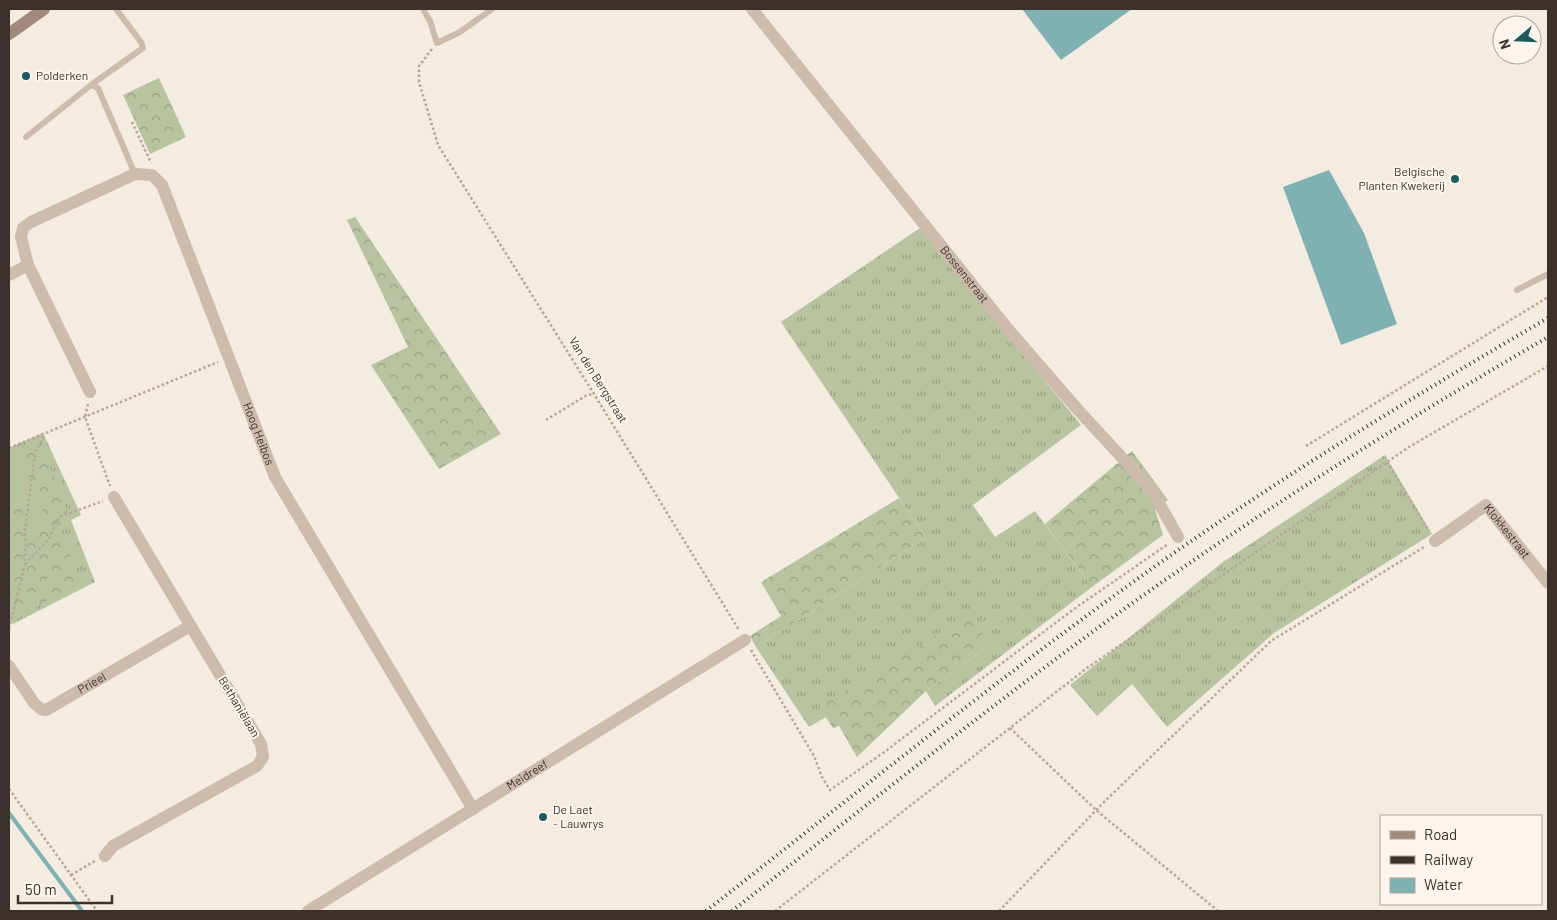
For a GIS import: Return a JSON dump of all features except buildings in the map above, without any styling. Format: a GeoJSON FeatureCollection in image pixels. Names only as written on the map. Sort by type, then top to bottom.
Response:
{"type":"FeatureCollection","features":[{"type":"Feature","properties":{"kind":"street"},"geometry":{"type":"LineString","coordinates":[[9,34],[44,9]]}},
{"type":"Feature","properties":{"kind":"street","name":"Bossenstraat"},"geometry":{"type":"LineString","coordinates":[[752,9],[1008,328],[1151,490],[1178,537]]}},
{"type":"Feature","properties":{"kind":"street"},"geometry":{"type":"LineString","coordinates":[[90,392],[28,266],[21,237],[23,228],[31,222],[135,174],[152,175]]}},
{"type":"Feature","properties":{"kind":"street","name":"Hoog Heibos"},"geometry":{"type":"LineString","coordinates":[[152,175],[162,185],[275,477],[472,809]]}},
{"type":"Feature","properties":{"kind":"street"},"geometry":{"type":"LineString","coordinates":[[9,275],[28,266]]}},
{"type":"Feature","properties":{"kind":"street","name":"Bethaniëlaan"},"geometry":{"type":"LineString","coordinates":[[105,856],[113,846],[257,766],[263,756],[261,744],[114,497]]}},
{"type":"Feature","properties":{"kind":"street","name":"Klokkestraat"},"geometry":{"type":"LineString","coordinates":[[1435,541],[1486,505],[1548,584]]}},
{"type":"Feature","properties":{"kind":"street","name":"Prieel"},"geometry":{"type":"LineString","coordinates":[[9,666],[34,703],[41,709],[46,710],[190,626]]}},
{"type":"Feature","properties":{"kind":"street","name":"Meidreef"},"geometry":{"type":"LineString","coordinates":[[308,911],[745,640]]}},
{"type":"Feature","properties":{"kind":"lane"},"geometry":{"type":"LineString","coordinates":[[26,136],[91,85],[143,48],[141,42],[116,9]]}},
{"type":"Feature","properties":{"kind":"lane"},"geometry":{"type":"LineString","coordinates":[[423,9],[430,21],[437,43],[460,32],[492,9]]}},
{"type":"Feature","properties":{"kind":"lane"},"geometry":{"type":"LineString","coordinates":[[91,85],[98,88],[135,174]]}},
{"type":"Feature","properties":{"kind":"lane"},"geometry":{"type":"LineString","coordinates":[[1517,290],[1548,274]]}},
{"type":"Feature","properties":{"kind":"path","name":"Van den Bergstraat"},"geometry":{"type":"LineString","coordinates":[[437,43],[419,66],[419,82],[438,145],[745,640],[814,756],[822,777],[830,790],[883,753],[1074,609],[1178,537]]}},
{"type":"Feature","properties":{"kind":"path"},"geometry":{"type":"LineString","coordinates":[[132,122],[152,165],[152,175]]}},
{"type":"Feature","properties":{"kind":"path"},"geometry":{"type":"LineString","coordinates":[[1306,446],[1548,297]]}},
{"type":"Feature","properties":{"kind":"path"},"geometry":{"type":"LineString","coordinates":[[9,448],[228,358]]}},
{"type":"Feature","properties":{"kind":"path"},"geometry":{"type":"LineString","coordinates":[[775,911],[1095,663],[1388,462],[1442,427],[1548,366]]}},
{"type":"Feature","properties":{"kind":"path"},"geometry":{"type":"LineString","coordinates":[[25,564],[50,538],[58,517],[114,497],[85,417],[90,392]]}},
{"type":"Feature","properties":{"kind":"path"},"geometry":{"type":"LineString","coordinates":[[546,420],[587,395],[594,394]]}},
{"type":"Feature","properties":{"kind":"path"},"geometry":{"type":"LineString","coordinates":[[9,629],[25,564],[25,528],[35,453],[46,433]]}},
{"type":"Feature","properties":{"kind":"path"},"geometry":{"type":"LineString","coordinates":[[999,911],[1096,810],[1271,641],[1435,541],[1388,462]]}},
{"type":"Feature","properties":{"kind":"path"},"geometry":{"type":"LineString","coordinates":[[1010,728],[1096,810],[1218,911]]}},
{"type":"Feature","properties":{"kind":"path"},"geometry":{"type":"LineString","coordinates":[[9,789],[97,911]]}},
{"type":"Feature","properties":{"kind":"path"},"geometry":{"type":"LineString","coordinates":[[71,875],[105,856]]}},
{"type":"Feature","properties":{"kind":"green space"},"geometry":{"type":"Polygon","coordinates":[[[159,78],[186,137],[150,154],[123,95],[159,78]]]}},
{"type":"Feature","properties":{"kind":"green space"},"geometry":{"type":"Polygon","coordinates":[[[355,217],[501,434],[439,469],[371,365],[408,347],[347,220],[355,217]]]}},
{"type":"Feature","properties":{"kind":"green space"},"geometry":{"type":"Polygon","coordinates":[[[920,228],[1081,425],[973,505],[995,537],[1035,511],[1092,587],[935,706],[926,691],[990,645],[820,706],[826,717],[809,727],[756,647],[926,538],[781,322],[920,228]]]}},
{"type":"Feature","properties":{"kind":"green space"},"geometry":{"type":"Polygon","coordinates":[[[43,433],[81,515],[71,520],[95,582],[13,624],[9,613],[9,448],[43,433]]]}},
{"type":"Feature","properties":{"kind":"green space"},"geometry":{"type":"Polygon","coordinates":[[[39,439],[71,520],[57,527],[80,581],[10,623],[9,538],[16,529],[9,518],[9,481],[32,535],[50,527],[20,456],[9,460],[9,452],[39,439]],[[60,572],[41,591],[64,578],[60,572]]]}},
{"type":"Feature","properties":{"kind":"green space"},"geometry":{"type":"Polygon","coordinates":[[[1132,451],[1168,500],[1155,509],[1163,535],[1092,587],[1045,524],[1132,451]]]}},
{"type":"Feature","properties":{"kind":"green space"},"geometry":{"type":"Polygon","coordinates":[[[20,455],[50,528],[32,535],[9,481],[9,460],[20,455]]]}},
{"type":"Feature","properties":{"kind":"green space"},"geometry":{"type":"Polygon","coordinates":[[[1385,455],[1432,534],[1274,633],[1167,727],[1132,684],[1097,716],[1070,685],[1223,562],[1385,455]]]}},
{"type":"Feature","properties":{"kind":"green space"},"geometry":{"type":"Polygon","coordinates":[[[899,498],[926,538],[756,647],[750,636],[781,616],[761,582],[899,498]]]}},
{"type":"Feature","properties":{"kind":"green space"},"geometry":{"type":"Polygon","coordinates":[[[60,571],[64,578],[41,591],[37,584],[60,571]]]}},
{"type":"Feature","properties":{"kind":"green space"},"geometry":{"type":"Polygon","coordinates":[[[969,615],[990,645],[926,691],[857,757],[839,726],[833,728],[819,707],[969,615]]]}},
{"type":"Feature","properties":{"kind":"water"},"geometry":{"type":"Polygon","coordinates":[[[1022,9],[1132,9],[1061,60],[1022,9]]]}},
{"type":"Feature","properties":{"kind":"water"},"geometry":{"type":"Polygon","coordinates":[[[1329,170],[1364,233],[1397,324],[1341,345],[1283,187],[1329,170]]]}},
{"type":"Feature","properties":{"kind":"waterway"},"geometry":{"type":"LineString","coordinates":[[9,813],[82,911]]}},
{"type":"Feature","properties":{"kind":"railway"},"geometry":{"type":"LineString","coordinates":[[706,911],[984,693],[1154,567],[1250,501],[1348,438],[1548,318]]}},
{"type":"Feature","properties":{"kind":"railway"},"geometry":{"type":"LineString","coordinates":[[732,911],[984,714],[1138,599],[1340,463],[1548,337]]}},
{"type":"Feature","properties":{"kind":"place","name":"Polderken"},"geometry":{"type":"Point","coordinates":[26,76]}},
{"type":"Feature","properties":{"kind":"place","name":"Belgische Planten Kwekerij"},"geometry":{"type":"Point","coordinates":[1455,179]}},
{"type":"Feature","properties":{"kind":"place","name":"De Laet - Lauwrys"},"geometry":{"type":"Point","coordinates":[543,817]}}]}
